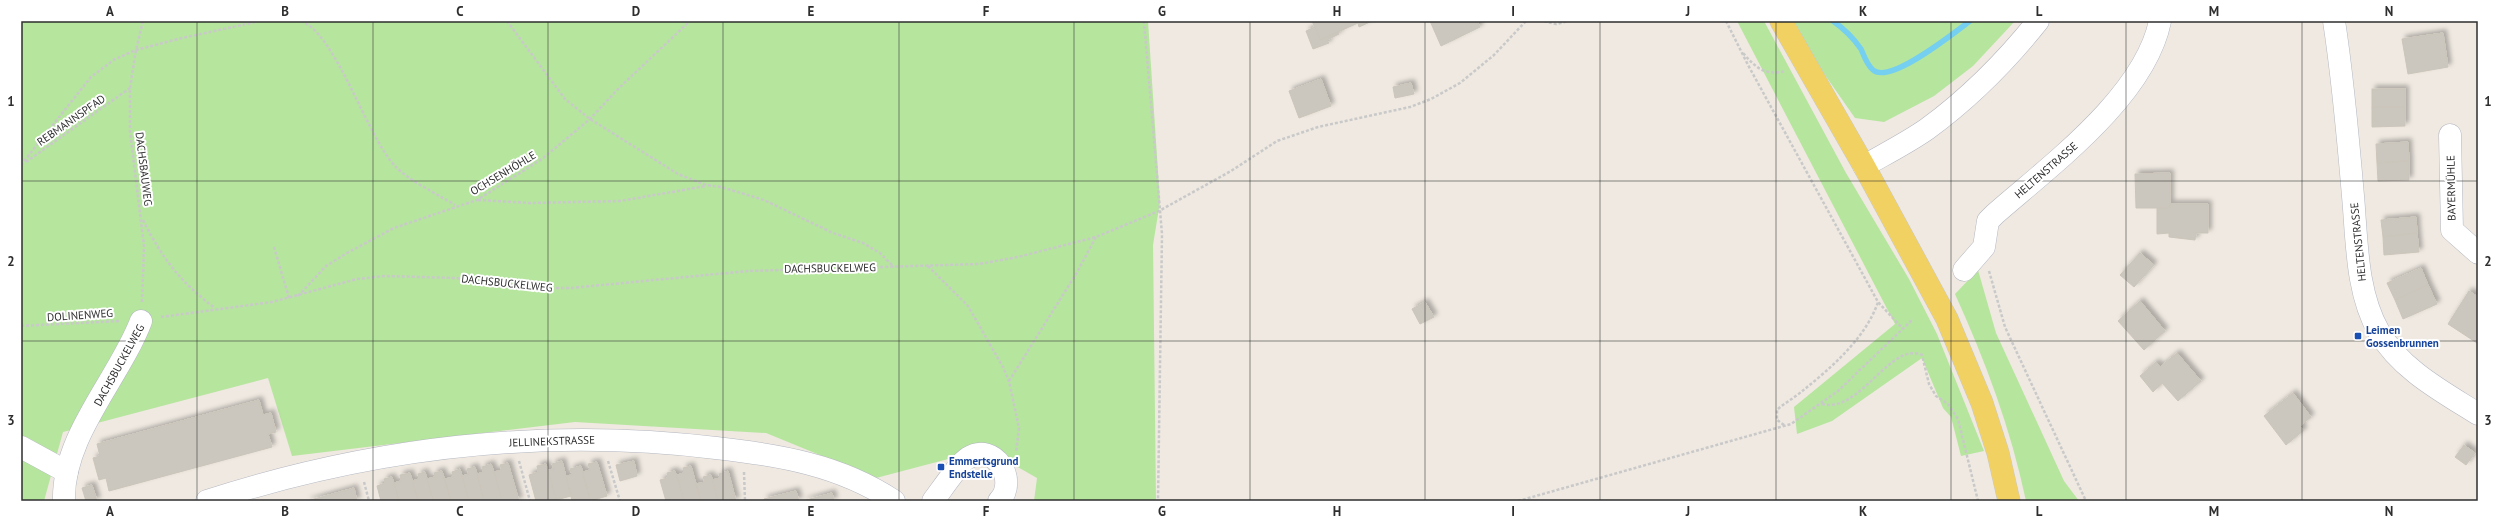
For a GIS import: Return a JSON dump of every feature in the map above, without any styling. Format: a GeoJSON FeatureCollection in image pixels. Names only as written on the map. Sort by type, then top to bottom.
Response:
{"type":"FeatureCollection","features":[{"type":"Feature","properties":{"kind":"main road"},"geometry":{"type":"LineString","coordinates":[[1781,21],[1934,292],[1966,362],[1998,453],[2009,501]]}},
{"type":"Feature","properties":{"kind":"street"},"geometry":{"type":"LineString","coordinates":[[1864,166],[1926,129],[1958,104],[1988,75],[2038,21]]}},
{"type":"Feature","properties":{"kind":"street","name":"HELTENSTRASSE"},"geometry":{"type":"LineString","coordinates":[[1964,270],[1980,254],[1988,222],[1995,214],[2080,140],[2113,106],[2151,50],[2160,21]]}},
{"type":"Feature","properties":{"kind":"street","name":"HELTENSTRASSE"},"geometry":{"type":"LineString","coordinates":[[2334,21],[2346,107],[2360,272],[2371,314],[2379,332],[2397,355],[2438,388],[2478,414]]}},
{"type":"Feature","properties":{"kind":"street","name":"BAYERMÜHLE"},"geometry":{"type":"LineString","coordinates":[[2450,135],[2452,230],[2478,253]]}},
{"type":"Feature","properties":{"kind":"street","name":"DACHSBUCKELWEG"},"geometry":{"type":"LineString","coordinates":[[64,501],[67,472],[74,451],[133,341],[141,321]]}},
{"type":"Feature","properties":{"kind":"street","name":"JELLINEKSTRASSE"},"geometry":{"type":"LineString","coordinates":[[206,501],[257,485],[358,461],[408,452],[514,442],[602,439],[743,451],[803,461],[854,478],[894,501]]}},
{"type":"Feature","properties":{"kind":"street"},"geometry":{"type":"LineString","coordinates":[[21,447],[67,472]]}},
{"type":"Feature","properties":{"kind":"street"},"geometry":{"type":"LineString","coordinates":[[933,501],[967,458],[977,454],[988,455],[999,462],[1006,491]]}},
{"type":"Feature","properties":{"kind":"path","name":"DACHSBAUWEG"},"geometry":{"type":"LineString","coordinates":[[141,321],[144,281],[142,219],[130,131],[130,88],[136,50],[144,21]]}},
{"type":"Feature","properties":{"kind":"path"},"geometry":{"type":"LineString","coordinates":[[21,165],[91,77],[115,59],[136,50],[260,21]]}},
{"type":"Feature","properties":{"kind":"path"},"geometry":{"type":"LineString","coordinates":[[301,21],[306,23],[324,42],[352,89],[379,144],[396,168],[455,205]]}},
{"type":"Feature","properties":{"kind":"path"},"geometry":{"type":"LineString","coordinates":[[508,21],[565,99],[590,119],[678,174],[706,185],[720,187],[764,200],[834,233],[863,243],[880,252],[894,267]]}},
{"type":"Feature","properties":{"kind":"path","name":"OCHSENHÖHLE"},"geometry":{"type":"LineString","coordinates":[[298,296],[326,266],[347,253],[394,228],[455,205],[477,200],[542,159],[590,119],[619,88],[690,21]]}},
{"type":"Feature","properties":{"kind":"path"},"geometry":{"type":"LineString","coordinates":[[1144,21],[1162,234],[1158,501]]}},
{"type":"Feature","properties":{"kind":"path","name":"DACHSBUCKELWEG"},"geometry":{"type":"LineString","coordinates":[[141,321],[215,308],[249,306],[298,296],[357,279],[385,276],[456,278],[535,288],[571,288],[748,271],[979,264],[1018,257],[1096,237],[1159,211],[1231,172],[1277,142],[1318,126],[1410,107],[1431,99],[1460,83],[1488,60],[1526,21]]}},
{"type":"Feature","properties":{"kind":"path"},"geometry":{"type":"LineString","coordinates":[[1544,21],[1556,24],[1569,21]]}},
{"type":"Feature","properties":{"kind":"path"},"geometry":{"type":"LineString","coordinates":[[1726,21],[1878,302],[1902,329]]}},
{"type":"Feature","properties":{"kind":"path"},"geometry":{"type":"LineString","coordinates":[[1740,49],[1756,68],[1777,73],[1806,66]]}},
{"type":"Feature","properties":{"kind":"path","name":"REBMANNSPFAD"},"geometry":{"type":"LineString","coordinates":[[21,165],[130,88]]}},
{"type":"Feature","properties":{"kind":"path"},"geometry":{"type":"LineString","coordinates":[[477,200],[530,203],[620,201],[706,185]]}},
{"type":"Feature","properties":{"kind":"path"},"geometry":{"type":"LineString","coordinates":[[142,219],[156,246],[172,269],[190,290],[215,308]]}},
{"type":"Feature","properties":{"kind":"path"},"geometry":{"type":"LineString","coordinates":[[1009,381],[1076,274],[1096,237]]}},
{"type":"Feature","properties":{"kind":"path"},"geometry":{"type":"LineString","coordinates":[[1985,238],[1990,273],[2006,327],[2086,501]]}},
{"type":"Feature","properties":{"kind":"path"},"geometry":{"type":"LineString","coordinates":[[274,247],[289,298]]}},
{"type":"Feature","properties":{"kind":"path"},"geometry":{"type":"LineString","coordinates":[[928,266],[968,306],[1009,381],[1019,433],[1015,458],[1006,491]]}},
{"type":"Feature","properties":{"kind":"path"},"geometry":{"type":"LineString","coordinates":[[1784,425],[1777,420],[1777,410],[1812,384],[1832,365],[1864,329],[1878,302]]}},
{"type":"Feature","properties":{"kind":"path"},"geometry":{"type":"LineString","coordinates":[[1518,501],[1735,441],[1803,418],[1858,374],[1913,319]]}},
{"type":"Feature","properties":{"kind":"path","name":"DOLINENWEG"},"geometry":{"type":"LineString","coordinates":[[21,326],[141,321]]}},
{"type":"Feature","properties":{"kind":"path"},"geometry":{"type":"LineString","coordinates":[[1821,404],[1838,405],[1853,396],[1904,355],[1916,353],[1922,355],[1929,384],[1936,396],[1948,404],[1958,419],[1978,501]]}},
{"type":"Feature","properties":{"kind":"path"},"geometry":{"type":"LineString","coordinates":[[602,439],[620,501]]}},
{"type":"Feature","properties":{"kind":"path"},"geometry":{"type":"LineString","coordinates":[[514,442],[530,501]]}},
{"type":"Feature","properties":{"kind":"path"},"geometry":{"type":"LineString","coordinates":[[743,451],[745,501]]}},
{"type":"Feature","properties":{"kind":"green space"},"geometry":{"type":"Polygon","coordinates":[[[21,21],[1148,21],[1160,202],[1153,245],[1156,501],[1034,501],[1037,478],[986,449],[876,478],[766,433],[575,422],[292,456],[268,378],[63,432],[44,501],[21,501],[21,21]]]}},
{"type":"Feature","properties":{"kind":"green space"},"geometry":{"type":"Polygon","coordinates":[[[1737,21],[1764,21],[1846,173],[1909,279],[1937,334],[1984,451],[1961,456],[1951,417],[1943,408],[1922,358],[1832,421],[1797,434],[1794,407],[1895,324],[1737,21]]]}},
{"type":"Feature","properties":{"kind":"green space"},"geometry":{"type":"Polygon","coordinates":[[[1792,21],[2015,21],[1973,66],[1934,96],[1884,122],[1855,118],[1818,65],[1792,21]]]}},
{"type":"Feature","properties":{"kind":"green space"},"geometry":{"type":"Polygon","coordinates":[[[1978,270],[1996,333],[2064,481],[2079,501],[2026,501],[2005,421],[1977,344],[1955,294],[1978,270]]]}},
{"type":"Feature","properties":{"kind":"building"},"geometry":{"type":"Polygon","coordinates":[[[1312,21],[1372,21],[1359,27],[1358,23],[1320,40],[1312,21]]]}},
{"type":"Feature","properties":{"kind":"building"},"geometry":{"type":"Polygon","coordinates":[[[1430,21],[1477,21],[1480,27],[1441,46],[1430,21]]]}},
{"type":"Feature","properties":{"kind":"building"},"geometry":{"type":"Polygon","coordinates":[[[1315,27],[1320,40],[1338,32],[1339,34],[1327,40],[1329,43],[1313,49],[1306,31],[1315,27]]]}},
{"type":"Feature","properties":{"kind":"building"},"geometry":{"type":"Polygon","coordinates":[[[2443,33],[2448,67],[2408,74],[2402,39],[2443,33]]]}},
{"type":"Feature","properties":{"kind":"building"},"geometry":{"type":"Polygon","coordinates":[[[1321,79],[1331,106],[1299,118],[1289,91],[1321,79]]]}},
{"type":"Feature","properties":{"kind":"building"},"geometry":{"type":"Polygon","coordinates":[[[1411,83],[1414,94],[1395,98],[1393,87],[1411,83]]]}},
{"type":"Feature","properties":{"kind":"building"},"geometry":{"type":"Polygon","coordinates":[[[2372,89],[2405,89],[2405,107],[2372,107],[2372,89]]]}},
{"type":"Feature","properties":{"kind":"building"},"geometry":{"type":"Polygon","coordinates":[[[2372,107],[2405,107],[2405,126],[2372,127],[2372,107]]]}},
{"type":"Feature","properties":{"kind":"building"},"geometry":{"type":"Polygon","coordinates":[[[2408,142],[2409,161],[2377,163],[2376,144],[2408,142]]]}},
{"type":"Feature","properties":{"kind":"building"},"geometry":{"type":"Polygon","coordinates":[[[2409,161],[2409,180],[2378,181],[2377,163],[2409,161]]]}},
{"type":"Feature","properties":{"kind":"building"},"geometry":{"type":"Polygon","coordinates":[[[2170,173],[2170,208],[2136,208],[2135,174],[2170,173]]]}},
{"type":"Feature","properties":{"kind":"building"},"geometry":{"type":"Polygon","coordinates":[[[2170,204],[2208,204],[2208,233],[2196,233],[2195,240],[2169,237],[2169,233],[2157,234],[2157,208],[2170,208],[2170,204]]]}},
{"type":"Feature","properties":{"kind":"building"},"geometry":{"type":"Polygon","coordinates":[[[2416,217],[2417,233],[2383,237],[2381,220],[2416,217]]]}},
{"type":"Feature","properties":{"kind":"building"},"geometry":{"type":"Polygon","coordinates":[[[2417,233],[2419,252],[2384,255],[2383,237],[2417,233]]]}},
{"type":"Feature","properties":{"kind":"building"},"geometry":{"type":"Polygon","coordinates":[[[2140,253],[2154,265],[2134,287],[2120,275],[2140,253]]]}},
{"type":"Feature","properties":{"kind":"building"},"geometry":{"type":"Polygon","coordinates":[[[2421,268],[2428,285],[2395,300],[2387,283],[2421,268]]]}},
{"type":"Feature","properties":{"kind":"building"},"geometry":{"type":"Polygon","coordinates":[[[2428,285],[2437,304],[2403,319],[2395,300],[2428,285]]]}},
{"type":"Feature","properties":{"kind":"building"},"geometry":{"type":"Polygon","coordinates":[[[2469,291],[2478,297],[2477,343],[2448,324],[2469,291]]]}},
{"type":"Feature","properties":{"kind":"building"},"geometry":{"type":"Polygon","coordinates":[[[2140,301],[2165,331],[2144,350],[2118,321],[2140,301]]]}},
{"type":"Feature","properties":{"kind":"building"},"geometry":{"type":"Polygon","coordinates":[[[1425,302],[1434,317],[1420,324],[1412,309],[1425,302]]]}},
{"type":"Feature","properties":{"kind":"building"},"geometry":{"type":"Polygon","coordinates":[[[2177,353],[2201,381],[2178,401],[2162,383],[2153,392],[2140,376],[2156,362],[2160,367],[2177,353]]]}},
{"type":"Feature","properties":{"kind":"building"},"geometry":{"type":"Polygon","coordinates":[[[2293,393],[2311,417],[2300,426],[2304,430],[2286,445],[2264,416],[2293,393]]]}},
{"type":"Feature","properties":{"kind":"building"},"geometry":{"type":"Polygon","coordinates":[[[259,400],[263,415],[271,413],[276,432],[268,434],[272,447],[109,491],[106,478],[99,480],[93,458],[100,456],[97,444],[259,400]]]}},
{"type":"Feature","properties":{"kind":"building"},"geometry":{"type":"Polygon","coordinates":[[[2464,445],[2475,453],[2466,465],[2455,457],[2464,445]]]}},
{"type":"Feature","properties":{"kind":"building"},"geometry":{"type":"Polygon","coordinates":[[[562,461],[571,496],[556,500],[548,470],[554,469],[552,464],[562,461]]]}},
{"type":"Feature","properties":{"kind":"building"},"geometry":{"type":"Polygon","coordinates":[[[634,461],[637,476],[620,481],[616,465],[634,461]]]}},
{"type":"Feature","properties":{"kind":"building"},"geometry":{"type":"Polygon","coordinates":[[[597,462],[607,496],[590,501],[583,472],[590,470],[588,464],[597,462]]]}},
{"type":"Feature","properties":{"kind":"building"},"geometry":{"type":"Polygon","coordinates":[[[508,463],[519,501],[502,501],[494,472],[502,470],[500,465],[508,463]]]}},
{"type":"Feature","properties":{"kind":"building"},"geometry":{"type":"Polygon","coordinates":[[[491,464],[502,501],[484,501],[477,474],[483,472],[482,467],[491,464]]]}},
{"type":"Feature","properties":{"kind":"building"},"geometry":{"type":"Polygon","coordinates":[[[546,464],[556,500],[536,501],[529,475],[538,472],[537,466],[546,464]]]}},
{"type":"Feature","properties":{"kind":"building"},"geometry":{"type":"Polygon","coordinates":[[[581,466],[590,501],[572,501],[566,476],[572,475],[570,469],[581,466]]]}},
{"type":"Feature","properties":{"kind":"building"},"geometry":{"type":"Polygon","coordinates":[[[691,466],[701,501],[684,501],[677,475],[684,473],[683,468],[691,466]]]}},
{"type":"Feature","properties":{"kind":"building"},"geometry":{"type":"Polygon","coordinates":[[[475,467],[484,501],[469,501],[462,476],[469,474],[467,469],[475,467]]]}},
{"type":"Feature","properties":{"kind":"building"},"geometry":{"type":"Polygon","coordinates":[[[460,469],[469,501],[451,501],[445,479],[453,477],[452,472],[460,469]]]}},
{"type":"Feature","properties":{"kind":"building"},"geometry":{"type":"Polygon","coordinates":[[[442,471],[451,501],[433,501],[427,479],[435,477],[434,473],[442,471]]]}},
{"type":"Feature","properties":{"kind":"building"},"geometry":{"type":"Polygon","coordinates":[[[675,471],[684,501],[666,501],[660,480],[668,478],[667,473],[675,471]]]}},
{"type":"Feature","properties":{"kind":"building"},"geometry":{"type":"Polygon","coordinates":[[[728,471],[736,501],[718,501],[712,480],[720,478],[719,474],[728,471]]]}},
{"type":"Feature","properties":{"kind":"building"},"geometry":{"type":"Polygon","coordinates":[[[425,472],[433,501],[418,501],[412,481],[419,479],[418,474],[425,472]]]}},
{"type":"Feature","properties":{"kind":"building"},"geometry":{"type":"Polygon","coordinates":[[[410,473],[418,501],[399,501],[394,483],[401,481],[400,475],[410,473]]]}},
{"type":"Feature","properties":{"kind":"building"},"geometry":{"type":"Polygon","coordinates":[[[711,475],[718,501],[701,501],[696,484],[705,482],[703,477],[711,475]]]}},
{"type":"Feature","properties":{"kind":"building"},"geometry":{"type":"Polygon","coordinates":[[[392,477],[399,501],[381,501],[377,486],[385,483],[384,479],[392,477]]]}},
{"type":"Feature","properties":{"kind":"building"},"geometry":{"type":"Polygon","coordinates":[[[92,485],[97,501],[86,501],[82,488],[92,485]]]}},
{"type":"Feature","properties":{"kind":"building"},"geometry":{"type":"Polygon","coordinates":[[[354,488],[357,501],[307,501],[354,488]]]}},
{"type":"Feature","properties":{"kind":"building"},"geometry":{"type":"Polygon","coordinates":[[[796,491],[799,501],[764,501],[764,499],[796,491]]]}},
{"type":"Feature","properties":{"kind":"building"},"geometry":{"type":"Polygon","coordinates":[[[832,493],[834,501],[803,501],[832,493]]]}},
{"type":"Feature","properties":{"kind":"waterway"},"geometry":{"type":"LineString","coordinates":[[1833,21],[1858,45],[1871,68],[1881,73],[1907,64],[1937,45],[1970,21]]}},
{"type":"Feature","properties":{"kind":"place","name":"Leimen Gossenbrunnen"},"geometry":{"type":"Point","coordinates":[2358,336]}},
{"type":"Feature","properties":{"kind":"place","name":"Emmertsgrund Endstelle"},"geometry":{"type":"Point","coordinates":[941,467]}}]}
